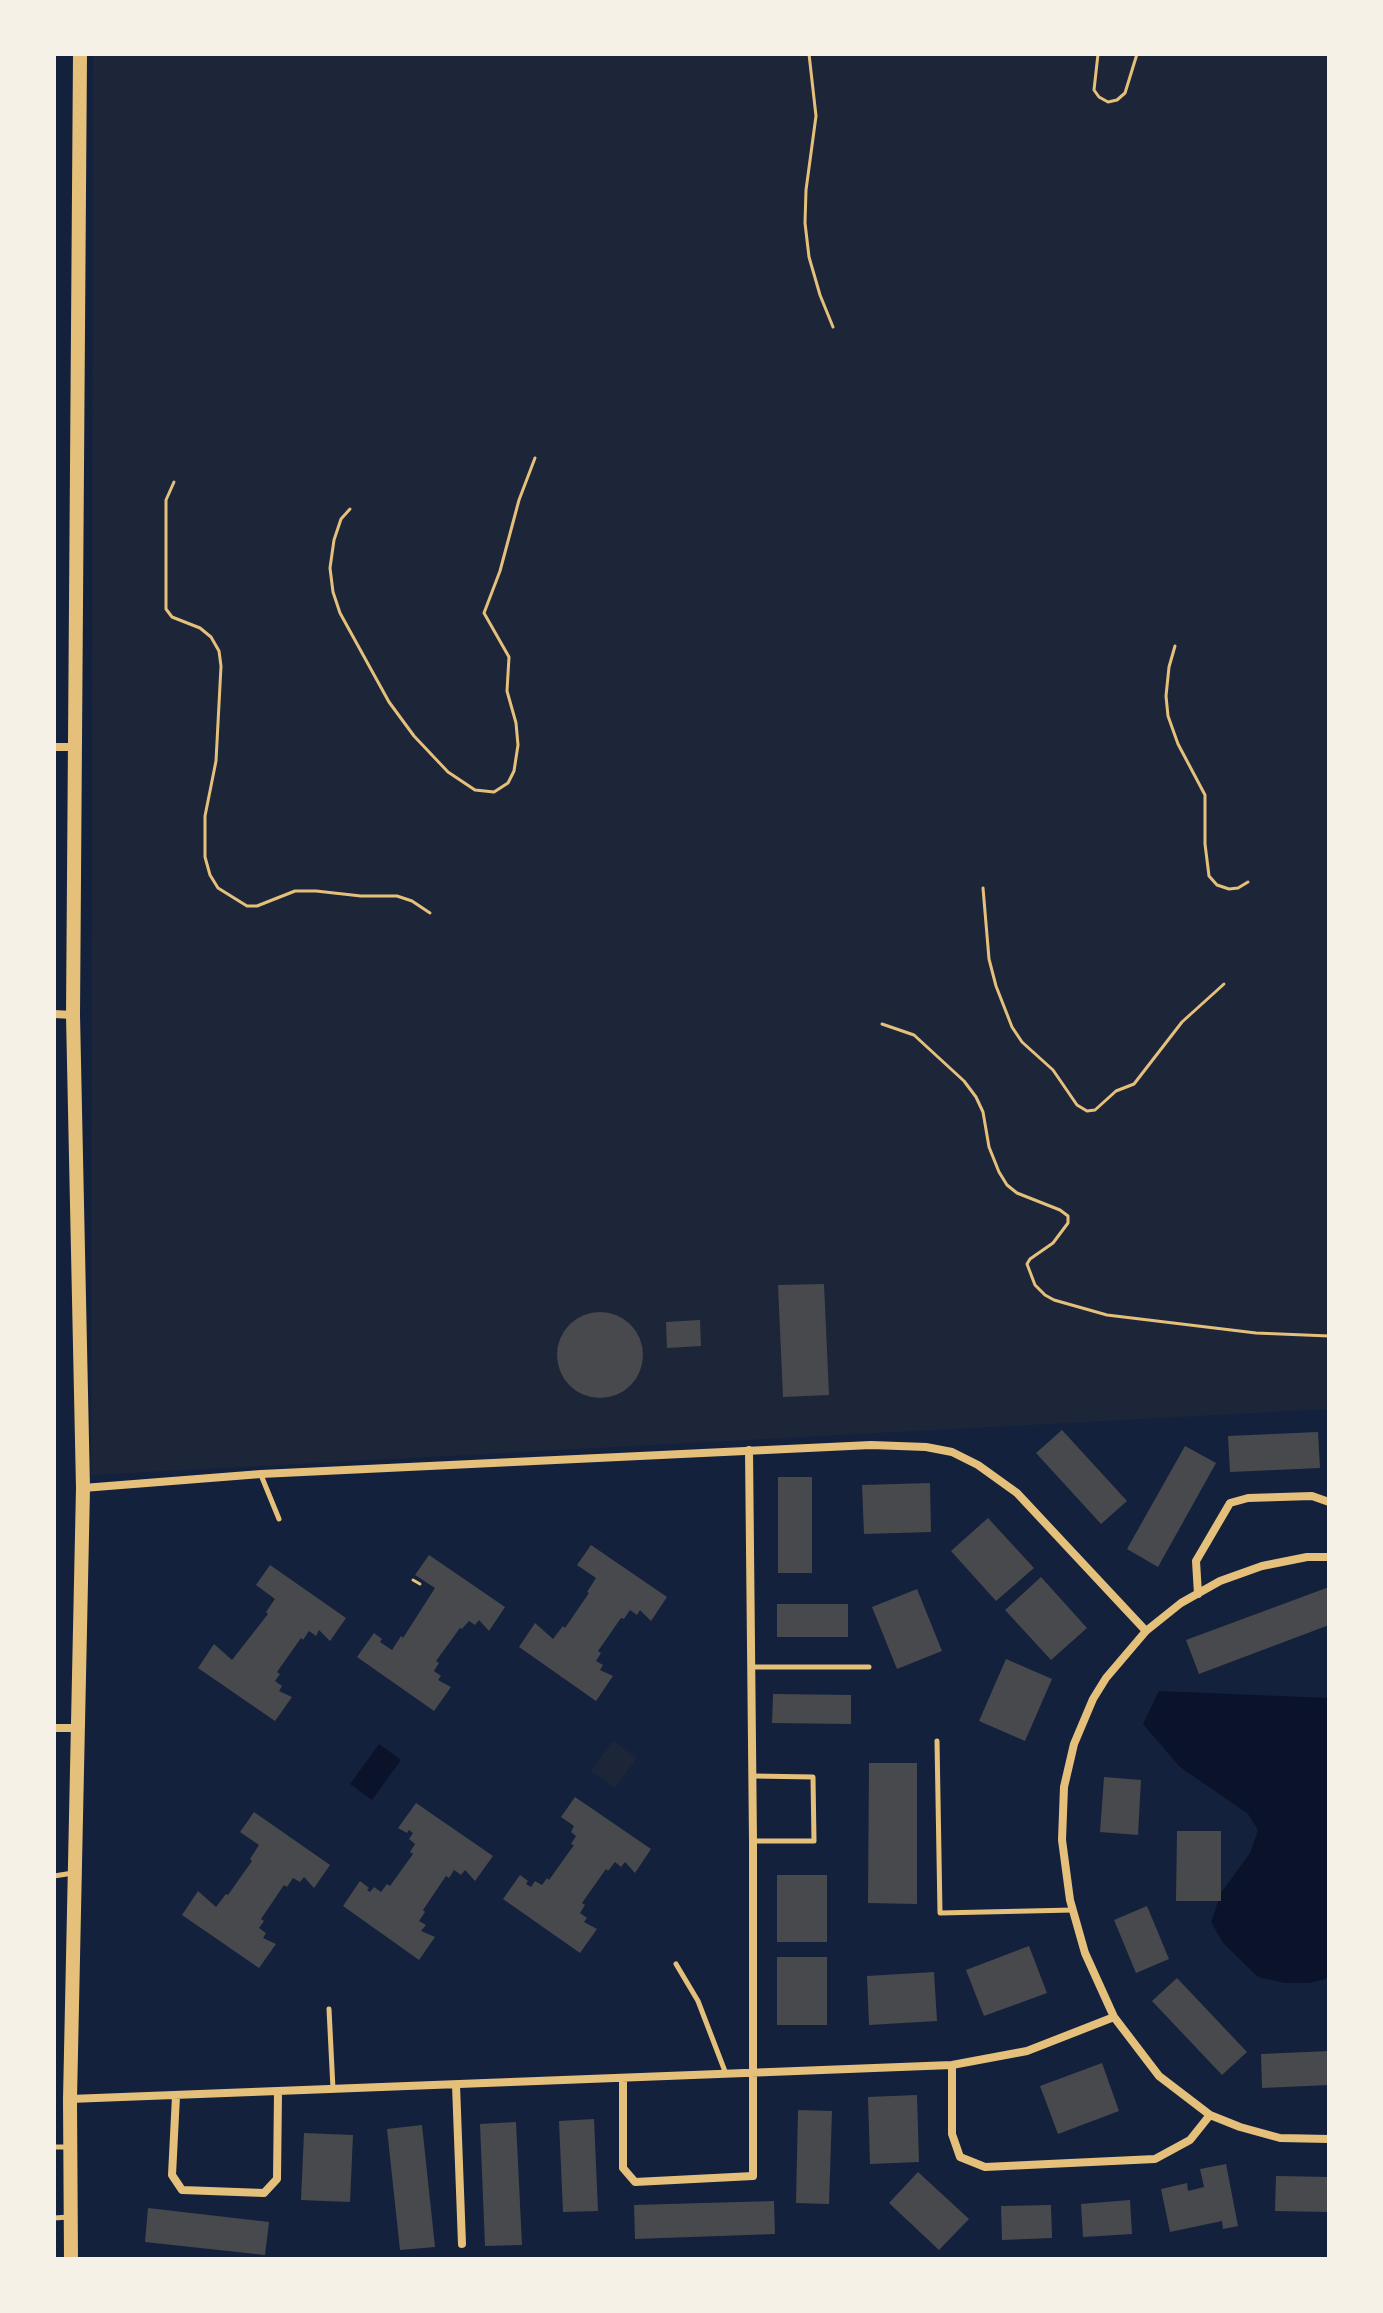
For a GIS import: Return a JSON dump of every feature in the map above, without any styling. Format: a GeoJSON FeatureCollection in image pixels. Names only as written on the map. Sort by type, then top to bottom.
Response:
{"type":"FeatureCollection","features":[{"type":"Feature","properties":{"kind":"street"},"geometry":{"type":"LineString","coordinates":[[71,2259],[70,2099],[83,1488],[73,1015],[80,54]]}},
{"type":"Feature","properties":{"kind":"street"},"geometry":{"type":"LineString","coordinates":[[54,747],[76,747]]}},
{"type":"Feature","properties":{"kind":"street"},"geometry":{"type":"LineString","coordinates":[[54,1014],[73,1015]]}},
{"type":"Feature","properties":{"kind":"street"},"geometry":{"type":"LineString","coordinates":[[83,1488],[261,1474],[749,1450],[899,1445],[952,1452],[990,1472],[1017,1493],[1146,1631]]}},
{"type":"Feature","properties":{"kind":"street"},"geometry":{"type":"LineString","coordinates":[[623,2079],[623,2168],[635,2182],[753,2176],[749,1450]]}},
{"type":"Feature","properties":{"kind":"street"},"geometry":{"type":"LineString","coordinates":[[1198,1594],[1196,1561],[1230,1503],[1248,1498],[1312,1496],[1329,1502]]}},
{"type":"Feature","properties":{"kind":"street"},"geometry":{"type":"LineString","coordinates":[[1329,1557],[1307,1557],[1262,1566],[1220,1581],[1181,1603],[1146,1631],[1106,1678],[1093,1699],[1074,1744],[1064,1787],[1062,1840],[1073,1910],[1085,1953],[1114,2017],[1159,2076],[1210,2115],[1267,2135],[1329,2139]]}},
{"type":"Feature","properties":{"kind":"street"},"geometry":{"type":"LineString","coordinates":[[54,1728],[77,1728]]}},
{"type":"Feature","properties":{"kind":"street"},"geometry":{"type":"LineString","coordinates":[[70,2099],[952,2065],[1027,2051],[1114,2017]]}},
{"type":"Feature","properties":{"kind":"street"},"geometry":{"type":"LineString","coordinates":[[952,2065],[952,2134],[960,2157],[985,2167],[1155,2159],[1190,2140],[1210,2115]]}},
{"type":"Feature","properties":{"kind":"street"},"geometry":{"type":"LineString","coordinates":[[456,2085],[462,2244]]}},
{"type":"Feature","properties":{"kind":"street"},"geometry":{"type":"LineString","coordinates":[[176,2096],[172,2175],[182,2190],[264,2193],[277,2179],[278,2092]]}},
{"type":"Feature","properties":{"kind":"lane"},"geometry":{"type":"LineString","coordinates":[[261,1474],[279,1519]]}},
{"type":"Feature","properties":{"kind":"lane"},"geometry":{"type":"LineString","coordinates":[[752,1667],[869,1667]]}},
{"type":"Feature","properties":{"kind":"lane"},"geometry":{"type":"LineString","coordinates":[[937,1741],[940,1913],[1073,1910]]}},
{"type":"Feature","properties":{"kind":"lane"},"geometry":{"type":"LineString","coordinates":[[753,1776],[813,1777],[814,1841],[753,1841]]}},
{"type":"Feature","properties":{"kind":"lane"},"geometry":{"type":"LineString","coordinates":[[54,1876],[74,1873]]}},
{"type":"Feature","properties":{"kind":"lane"},"geometry":{"type":"LineString","coordinates":[[676,1964],[698,2001],[726,2074]]}},
{"type":"Feature","properties":{"kind":"lane"},"geometry":{"type":"LineString","coordinates":[[329,2009],[333,2090]]}},
{"type":"Feature","properties":{"kind":"lane"},"geometry":{"type":"LineString","coordinates":[[54,2147],[70,2147]]}},
{"type":"Feature","properties":{"kind":"lane"},"geometry":{"type":"LineString","coordinates":[[54,2218],[70,2217]]}},
{"type":"Feature","properties":{"kind":"path"},"geometry":{"type":"LineString","coordinates":[[809,54],[816,116],[805,223],[809,257],[833,327]]}},
{"type":"Feature","properties":{"kind":"path"},"geometry":{"type":"LineString","coordinates":[[1098,54],[1094,90],[1108,102],[1117,100],[1125,93],[1137,54]]}},
{"type":"Feature","properties":{"kind":"path"},"geometry":{"type":"LineString","coordinates":[[350,509],[341,519],[330,568],[340,613],[389,702],[414,736],[448,772],[475,790],[494,792],[508,783],[514,771],[518,745],[516,723],[507,691],[509,657],[484,613],[535,458]]}},
{"type":"Feature","properties":{"kind":"path"},"geometry":{"type":"LineString","coordinates":[[174,482],[166,500],[166,609],[172,617],[200,628],[211,637],[219,651],[221,666],[216,761],[205,816],[205,857],[210,875],[218,888],[247,906],[257,906],[295,891],[316,891],[397,896],[412,901],[430,913]]}},
{"type":"Feature","properties":{"kind":"path"},"geometry":{"type":"LineString","coordinates":[[1175,646],[1167,682],[1168,716],[1178,744],[1205,795],[1205,844],[1209,876],[1217,885],[1229,889],[1248,882]]}},
{"type":"Feature","properties":{"kind":"path"},"geometry":{"type":"LineString","coordinates":[[983,888],[989,959],[1012,1027],[1022,1042],[1053,1070],[1077,1105],[1087,1111],[1095,1110],[1116,1091],[1134,1084],[1182,1022],[1224,984]]}},
{"type":"Feature","properties":{"kind":"path"},"geometry":{"type":"LineString","coordinates":[[882,1024],[914,1035],[964,1081],[983,1112],[989,1147],[1007,1185],[1017,1193],[1068,1216],[1068,1223],[1053,1243],[1027,1264],[1035,1285],[1045,1295],[1107,1315],[1256,1333],[1329,1336]]}},
{"type":"Feature","properties":{"kind":"path"},"geometry":{"type":"LineString","coordinates":[[413,1580],[420,1584]]}},
{"type":"Feature","properties":{"kind":"shaded area"},"geometry":{"type":"Polygon","coordinates":[[[93,54],[1329,54],[1329,1409],[91,1475],[93,54]]]}},
{"type":"Feature","properties":{"kind":"shaded area"},"geometry":{"type":"Polygon","coordinates":[[[1159,1691],[1329,1698],[1329,1976],[1326,1979],[1284,1983],[1258,1977],[1223,1943],[1211,1922],[1221,1893],[1250,1853],[1258,1830],[1248,1814],[1180,1767],[1143,1724],[1159,1691]]]}},
{"type":"Feature","properties":{"kind":"shaded area"},"geometry":{"type":"Polygon","coordinates":[[[613,1741],[637,1758],[615,1788],[591,1771],[613,1741]]]}},
{"type":"Feature","properties":{"kind":"shaded area"},"geometry":{"type":"Polygon","coordinates":[[[379,1744],[401,1760],[372,1800],[350,1784],[379,1744]]]}},
{"type":"Feature","properties":{"kind":"building"},"geometry":{"type":"Polygon","coordinates":[[[824,1284],[829,1395],[783,1397],[778,1285],[824,1284]]]}},
{"type":"Feature","properties":{"kind":"building"},"geometry":{"type":"Polygon","coordinates":[[[600,1312],[616,1316],[630,1325],[639,1339],[643,1355],[639,1371],[630,1385],[616,1394],[600,1398],[584,1394],[570,1385],[561,1371],[557,1355],[561,1339],[570,1325],[584,1316],[600,1312]]]}},
{"type":"Feature","properties":{"kind":"building"},"geometry":{"type":"Polygon","coordinates":[[[700,1320],[701,1346],[667,1348],[666,1322],[700,1320]]]}},
{"type":"Feature","properties":{"kind":"building"},"geometry":{"type":"Polygon","coordinates":[[[1062,1430],[1127,1501],[1101,1524],[1036,1453],[1062,1430]]]}},
{"type":"Feature","properties":{"kind":"building"},"geometry":{"type":"Polygon","coordinates":[[[1318,1432],[1320,1468],[1230,1472],[1228,1436],[1318,1432]]]}},
{"type":"Feature","properties":{"kind":"building"},"geometry":{"type":"Polygon","coordinates":[[[1185,1446],[1216,1463],[1158,1567],[1127,1549],[1185,1446]]]}},
{"type":"Feature","properties":{"kind":"building"},"geometry":{"type":"Polygon","coordinates":[[[778,1477],[812,1477],[812,1573],[778,1573],[778,1477]]]}},
{"type":"Feature","properties":{"kind":"building"},"geometry":{"type":"Polygon","coordinates":[[[930,1483],[931,1532],[864,1534],[862,1485],[930,1483]]]}},
{"type":"Feature","properties":{"kind":"building"},"geometry":{"type":"Polygon","coordinates":[[[988,1518],[1034,1568],[996,1601],[951,1551],[988,1518]]]}},
{"type":"Feature","properties":{"kind":"building"},"geometry":{"type":"Polygon","coordinates":[[[591,1545],[667,1597],[651,1621],[640,1610],[637,1615],[630,1610],[598,1651],[601,1653],[596,1661],[603,1665],[600,1670],[613,1676],[596,1701],[519,1647],[535,1623],[553,1639],[563,1626],[565,1628],[596,1578],[577,1565],[591,1545]]]}},
{"type":"Feature","properties":{"kind":"building"},"geometry":{"type":"Polygon","coordinates":[[[429,1555],[505,1607],[489,1631],[479,1620],[475,1625],[469,1621],[460,1628],[436,1661],[439,1663],[434,1671],[441,1676],[438,1680],[451,1687],[434,1711],[357,1657],[374,1633],[382,1639],[380,1642],[392,1650],[401,1636],[403,1638],[435,1588],[415,1575],[429,1555]]]}},
{"type":"Feature","properties":{"kind":"building"},"geometry":{"type":"Polygon","coordinates":[[[270,1565],[346,1618],[330,1641],[319,1630],[316,1636],[309,1631],[277,1672],[280,1674],[275,1681],[282,1686],[279,1691],[292,1697],[275,1721],[198,1668],[214,1644],[232,1660],[268,1614],[266,1612],[275,1599],[256,1585],[270,1565]]]}},
{"type":"Feature","properties":{"kind":"building"},"geometry":{"type":"Polygon","coordinates":[[[1041,1577],[1087,1628],[1051,1660],[1005,1610],[1041,1577]]]}},
{"type":"Feature","properties":{"kind":"building"},"geometry":{"type":"Polygon","coordinates":[[[1329,1587],[1329,1625],[1199,1674],[1186,1640],[1329,1587]]]}},
{"type":"Feature","properties":{"kind":"building"},"geometry":{"type":"Polygon","coordinates":[[[917,1589],[942,1651],[897,1669],[872,1607],[917,1589]]]}},
{"type":"Feature","properties":{"kind":"building"},"geometry":{"type":"Polygon","coordinates":[[[777,1604],[848,1604],[848,1637],[777,1637],[777,1604]]]}},
{"type":"Feature","properties":{"kind":"building"},"geometry":{"type":"Polygon","coordinates":[[[1006,1659],[1052,1679],[1025,1741],[979,1721],[1006,1659]]]}},
{"type":"Feature","properties":{"kind":"building"},"geometry":{"type":"Polygon","coordinates":[[[773,1694],[851,1695],[851,1724],[772,1723],[773,1694]]]}},
{"type":"Feature","properties":{"kind":"building"},"geometry":{"type":"Polygon","coordinates":[[[869,1763],[917,1763],[917,1904],[868,1903],[869,1763]]]}},
{"type":"Feature","properties":{"kind":"building"},"geometry":{"type":"Polygon","coordinates":[[[1104,1777],[1141,1780],[1138,1835],[1100,1832],[1104,1777]]]}},
{"type":"Feature","properties":{"kind":"building"},"geometry":{"type":"Polygon","coordinates":[[[575,1797],[651,1849],[635,1873],[625,1862],[621,1867],[615,1862],[608,1871],[606,1869],[582,1903],[585,1905],[580,1913],[587,1918],[584,1922],[597,1929],[580,1953],[503,1899],[520,1875],[531,1887],[535,1881],[542,1885],[547,1878],[549,1880],[574,1845],[571,1844],[576,1836],[571,1832],[574,1826],[561,1817],[575,1797]]]}},
{"type":"Feature","properties":{"kind":"building"},"geometry":{"type":"Polygon","coordinates":[[[416,1803],[493,1856],[475,1881],[465,1870],[461,1875],[454,1870],[449,1878],[446,1876],[419,1921],[426,1925],[421,1931],[435,1937],[419,1960],[343,1906],[360,1881],[370,1892],[374,1887],[381,1892],[387,1884],[390,1886],[413,1854],[410,1852],[415,1844],[409,1839],[413,1833],[398,1828],[416,1803]]]}},
{"type":"Feature","properties":{"kind":"building"},"geometry":{"type":"Polygon","coordinates":[[[254,1812],[330,1865],[314,1888],[304,1877],[300,1882],[293,1878],[287,1887],[284,1885],[261,1919],[264,1921],[259,1928],[266,1933],[263,1938],[276,1944],[259,1968],[182,1915],[198,1891],[216,1907],[252,1861],[250,1859],[259,1845],[240,1832],[254,1812]]]}},
{"type":"Feature","properties":{"kind":"building"},"geometry":{"type":"Polygon","coordinates":[[[1177,1831],[1221,1831],[1221,1901],[1176,1901],[1177,1831]]]}},
{"type":"Feature","properties":{"kind":"building"},"geometry":{"type":"Polygon","coordinates":[[[777,1875],[827,1875],[827,1942],[777,1942],[777,1875]]]}},
{"type":"Feature","properties":{"kind":"building"},"geometry":{"type":"Polygon","coordinates":[[[1147,1906],[1169,1959],[1136,1973],[1114,1920],[1147,1906]]]}},
{"type":"Feature","properties":{"kind":"building"},"geometry":{"type":"Polygon","coordinates":[[[1029,1946],[1047,1993],[984,2016],[966,1970],[1029,1946]]]}},
{"type":"Feature","properties":{"kind":"building"},"geometry":{"type":"Polygon","coordinates":[[[777,1957],[827,1957],[827,2025],[777,2025],[777,1957]]]}},
{"type":"Feature","properties":{"kind":"building"},"geometry":{"type":"Polygon","coordinates":[[[934,1972],[937,2021],[869,2025],[867,1976],[934,1972]]]}},
{"type":"Feature","properties":{"kind":"building"},"geometry":{"type":"Polygon","coordinates":[[[1177,1978],[1247,2052],[1222,2075],[1152,2001],[1177,1978]]]}},
{"type":"Feature","properties":{"kind":"building"},"geometry":{"type":"Polygon","coordinates":[[[1329,2051],[1329,2085],[1262,2088],[1261,2054],[1329,2051]]]}},
{"type":"Feature","properties":{"kind":"building"},"geometry":{"type":"Polygon","coordinates":[[[1102,2063],[1119,2111],[1058,2134],[1040,2086],[1102,2063]]]}},
{"type":"Feature","properties":{"kind":"building"},"geometry":{"type":"Polygon","coordinates":[[[917,2095],[919,2162],[870,2164],[868,2097],[917,2095]]]}},
{"type":"Feature","properties":{"kind":"building"},"geometry":{"type":"Polygon","coordinates":[[[798,2110],[832,2111],[829,2204],[796,2203],[798,2110]]]}},
{"type":"Feature","properties":{"kind":"building"},"geometry":{"type":"Polygon","coordinates":[[[594,2119],[598,2211],[563,2212],[559,2121],[594,2119]]]}},
{"type":"Feature","properties":{"kind":"building"},"geometry":{"type":"Polygon","coordinates":[[[516,2122],[522,2245],[485,2246],[480,2124],[516,2122]]]}},
{"type":"Feature","properties":{"kind":"building"},"geometry":{"type":"Polygon","coordinates":[[[422,2125],[435,2247],[400,2250],[387,2129],[422,2125]]]}},
{"type":"Feature","properties":{"kind":"building"},"geometry":{"type":"Polygon","coordinates":[[[304,2133],[353,2135],[350,2202],[301,2200],[304,2133]]]}},
{"type":"Feature","properties":{"kind":"building"},"geometry":{"type":"Polygon","coordinates":[[[1226,2164],[1238,2226],[1223,2229],[1222,2221],[1170,2232],[1161,2189],[1187,2183],[1188,2191],[1204,2187],[1200,2169],[1226,2164]]]}},
{"type":"Feature","properties":{"kind":"building"},"geometry":{"type":"Polygon","coordinates":[[[918,2172],[969,2219],[939,2250],[889,2203],[918,2172]]]}},
{"type":"Feature","properties":{"kind":"building"},"geometry":{"type":"Polygon","coordinates":[[[1276,2176],[1329,2177],[1328,2212],[1275,2211],[1276,2176]]]}},
{"type":"Feature","properties":{"kind":"building"},"geometry":{"type":"Polygon","coordinates":[[[1130,2200],[1132,2234],[1083,2237],[1081,2204],[1130,2200]]]}},
{"type":"Feature","properties":{"kind":"building"},"geometry":{"type":"Polygon","coordinates":[[[774,2201],[775,2234],[635,2239],[634,2205],[774,2201]]]}},
{"type":"Feature","properties":{"kind":"building"},"geometry":{"type":"Polygon","coordinates":[[[1051,2205],[1052,2238],[1002,2240],[1001,2206],[1051,2205]]]}},
{"type":"Feature","properties":{"kind":"building"},"geometry":{"type":"Polygon","coordinates":[[[148,2208],[269,2222],[265,2255],[145,2242],[148,2208]]]}}]}
